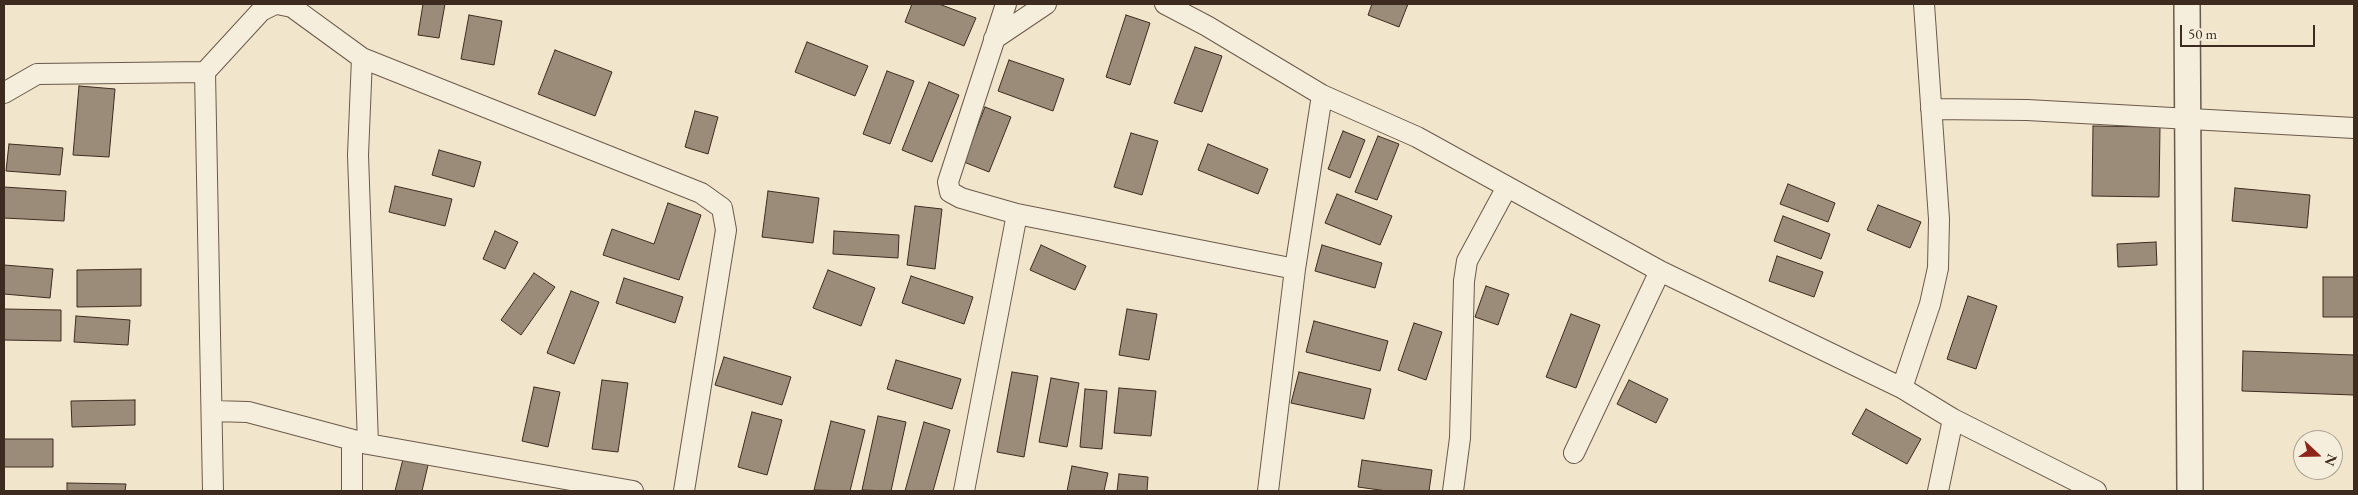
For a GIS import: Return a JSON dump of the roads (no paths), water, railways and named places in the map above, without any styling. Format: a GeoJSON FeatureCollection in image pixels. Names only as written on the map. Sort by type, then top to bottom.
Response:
{"type":"FeatureCollection","features":[{"type":"Feature","properties":{"kind":"street"},"geometry":{"type":"LineString","coordinates":[[213,491],[205,72],[262,11],[276,4],[292,7],[362,58],[701,193],[722,208],[726,230],[684,491]]}},
{"type":"Feature","properties":{"kind":"street"},"geometry":{"type":"LineString","coordinates":[[1006,4],[948,182],[950,192],[961,198],[1017,214],[1295,269]]}},
{"type":"Feature","properties":{"kind":"street"},"geometry":{"type":"LineString","coordinates":[[994,40],[1046,4]]}},
{"type":"Feature","properties":{"kind":"street"},"geometry":{"type":"LineString","coordinates":[[1165,4],[1207,26],[1322,95],[1416,137],[1660,270],[1902,388],[1953,419],[2096,491]]}},
{"type":"Feature","properties":{"kind":"street"},"geometry":{"type":"LineString","coordinates":[[1902,388],[1930,304],[1938,268],[1939,219],[1924,4]]}},
{"type":"Feature","properties":{"kind":"street"},"geometry":{"type":"LineString","coordinates":[[2187,4],[2190,491]]}},
{"type":"Feature","properties":{"kind":"street"},"geometry":{"type":"LineString","coordinates":[[352,491],[360,442],[358,155],[362,58]]}},
{"type":"Feature","properties":{"kind":"street"},"geometry":{"type":"LineString","coordinates":[[4,94],[37,74],[205,72]]}},
{"type":"Feature","properties":{"kind":"street"},"geometry":{"type":"LineString","coordinates":[[1268,491],[1295,269],[1322,95]]}},
{"type":"Feature","properties":{"kind":"street"},"geometry":{"type":"LineString","coordinates":[[1931,109],[2027,110],[2354,128]]}},
{"type":"Feature","properties":{"kind":"street"},"geometry":{"type":"LineString","coordinates":[[1453,491],[1460,438],[1464,280],[1467,261],[1507,187]]}},
{"type":"Feature","properties":{"kind":"street"},"geometry":{"type":"LineString","coordinates":[[964,491],[1017,214]]}},
{"type":"Feature","properties":{"kind":"street"},"geometry":{"type":"LineString","coordinates":[[1574,453],[1660,270]]}},
{"type":"Feature","properties":{"kind":"street"},"geometry":{"type":"LineString","coordinates":[[212,411],[248,412],[360,442],[633,491]]}},
{"type":"Feature","properties":{"kind":"street"},"geometry":{"type":"LineString","coordinates":[[1938,491],[1953,419]]}}]}
